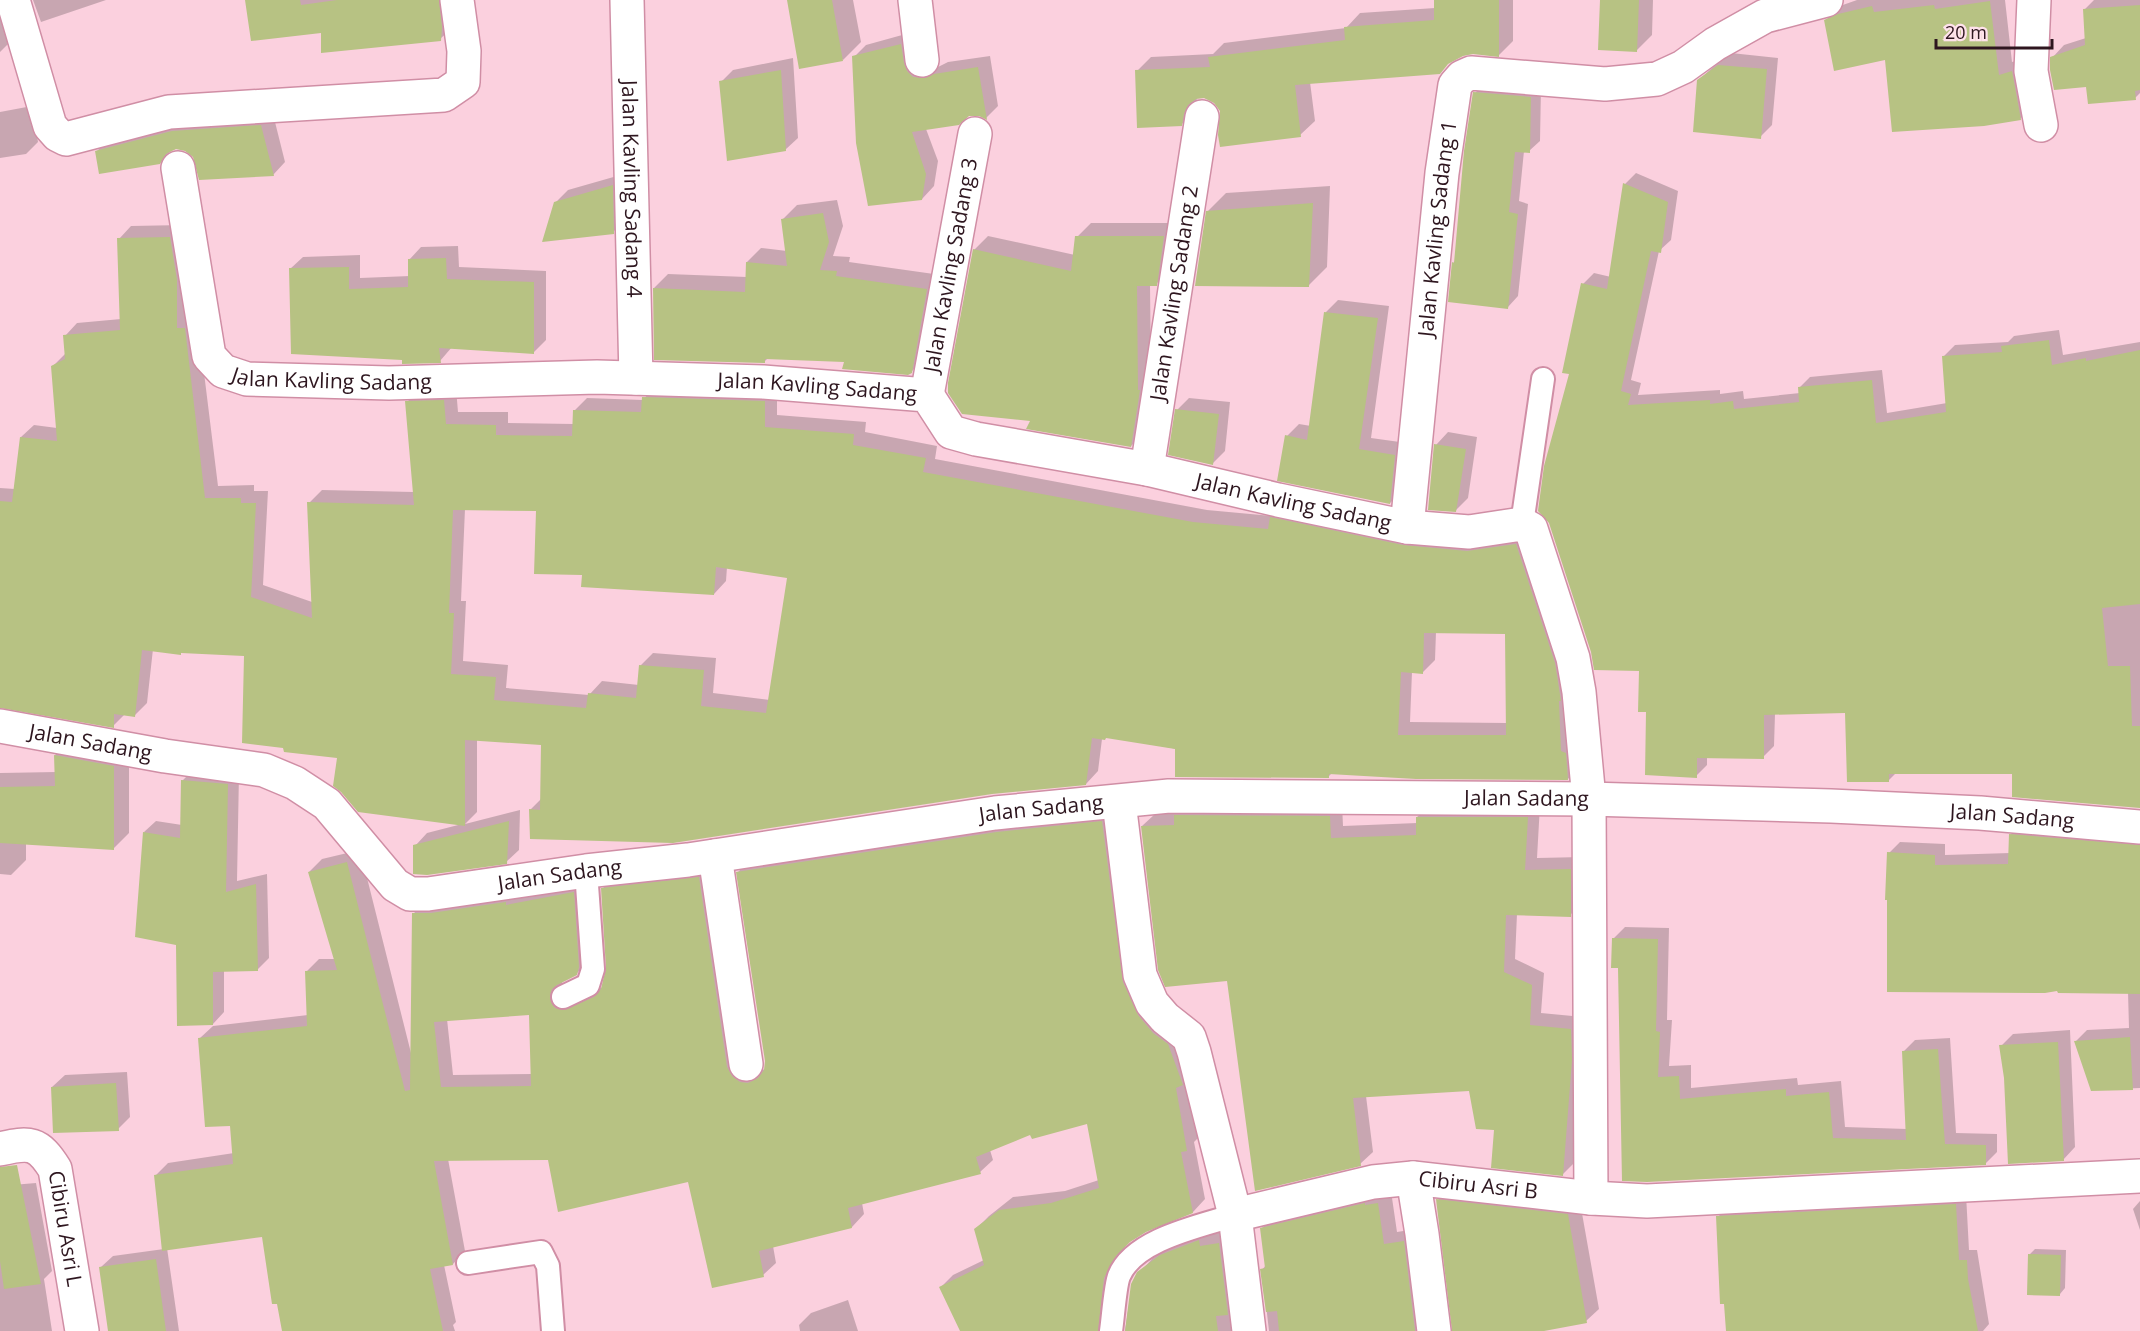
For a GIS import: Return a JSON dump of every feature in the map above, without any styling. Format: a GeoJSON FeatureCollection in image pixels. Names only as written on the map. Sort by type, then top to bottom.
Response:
{"type":"FeatureCollection","features":[{"type":"Feature","properties":{"kind":"street"},"geometry":{"type":"LineString","coordinates":[[14,0],[50,126],[58,135],[66,139],[169,112],[444,94],[463,82],[464,51],[457,0]]}},
{"type":"Feature","properties":{"kind":"street","name":"Jalan Kavling Sadang 4"},"geometry":{"type":"LineString","coordinates":[[627,0],[636,378]]}},
{"type":"Feature","properties":{"kind":"street"},"geometry":{"type":"LineString","coordinates":[[915,0],[922,60]]}},
{"type":"Feature","properties":{"kind":"street","name":"Jalan Kavling Sadang 1"},"geometry":{"type":"LineString","coordinates":[[1407,527],[1442,173],[1455,85],[1466,73],[1605,84],[1657,79],[1683,68],[1715,44],[1766,16],[1826,0]]}},
{"type":"Feature","properties":{"kind":"street"},"geometry":{"type":"LineString","coordinates":[[2034,0],[2031,71],[2041,125]]}},
{"type":"Feature","properties":{"kind":"street","name":"Jalan Kavling Sadang 2"},"geometry":{"type":"LineString","coordinates":[[1147,469],[1202,117]]}},
{"type":"Feature","properties":{"kind":"street","name":"Jalan Kavling Sadang 3"},"geometry":{"type":"LineString","coordinates":[[927,395],[975,134]]}},
{"type":"Feature","properties":{"kind":"street","name":"Jalan Kavling Sadang"},"geometry":{"type":"LineString","coordinates":[[178,168],[209,356],[223,371],[247,380],[377,383],[597,377],[763,382],[927,395],[951,432],[976,440],[1147,469],[1407,527],[1469,532],[1522,524]]}},
{"type":"Feature","properties":{"kind":"street"},"geometry":{"type":"LineString","coordinates":[[1522,524],[1531,529],[1573,658],[1580,692],[1589,799],[1591,1198]]}},
{"type":"Feature","properties":{"kind":"street","name":"Jalan Sadang"},"geometry":{"type":"LineString","coordinates":[[0,726],[165,756],[264,770],[279,776],[295,783],[327,804],[395,885],[410,894],[428,894],[586,871],[715,856],[994,813],[1169,796],[1589,799],[1820,806],[1980,813],[2140,827]]}},
{"type":"Feature","properties":{"kind":"street"},"geometry":{"type":"LineString","coordinates":[[1119,802],[1140,975],[1152,1003],[1165,1018],[1190,1037],[1235,1215],[1249,1331]]}},
{"type":"Feature","properties":{"kind":"street"},"geometry":{"type":"LineString","coordinates":[[715,856],[746,1064]]}},
{"type":"Feature","properties":{"kind":"street","name":"Cibiru Asri L"},"geometry":{"type":"LineString","coordinates":[[11,1147],[40,1149],[55,1169],[82,1331]]}},
{"type":"Feature","properties":{"kind":"street","name":"Cibiru Asri B"},"geometry":{"type":"LineString","coordinates":[[1434,1331],[1413,1178],[1591,1198],[1647,1201],[2140,1176]]}},
{"type":"Feature","properties":{"kind":"street"},"geometry":{"type":"LineString","coordinates":[[1235,1215],[1373,1182],[1413,1178]]}},
{"type":"Feature","properties":{"kind":"lane"},"geometry":{"type":"LineString","coordinates":[[1522,524],[1543,379]]}},
{"type":"Feature","properties":{"kind":"lane"},"geometry":{"type":"LineString","coordinates":[[563,997],[588,985],[593,969],[586,871]]}},
{"type":"Feature","properties":{"kind":"lane"},"geometry":{"type":"LineString","coordinates":[[1112,1331],[1119,1276],[1133,1257],[1158,1239],[1235,1215]]}},
{"type":"Feature","properties":{"kind":"lane"},"geometry":{"type":"LineString","coordinates":[[468,1263],[541,1252],[548,1266],[553,1331]]}},
{"type":"Feature","properties":{"kind":"building"},"geometry":{"type":"Polygon","coordinates":[[[245,0],[300,0],[301,5],[337,0],[439,0],[441,41],[321,53],[321,33],[251,41],[245,0]]]}},
{"type":"Feature","properties":{"kind":"building"},"geometry":{"type":"Polygon","coordinates":[[[787,0],[832,0],[843,61],[799,69],[787,0]]]}},
{"type":"Feature","properties":{"kind":"building"},"geometry":{"type":"Polygon","coordinates":[[[1434,0],[1499,0],[1499,57],[1473,54],[1463,56],[1448,64],[1440,74],[1295,85],[1301,137],[1220,147],[1218,135],[1220,111],[1214,103],[1204,98],[1196,99],[1188,105],[1182,126],[1137,128],[1135,70],[1210,67],[1208,57],[1345,40],[1344,27],[1434,20],[1434,0]]]}},
{"type":"Feature","properties":{"kind":"building"},"geometry":{"type":"Polygon","coordinates":[[[1600,0],[1639,0],[1637,52],[1598,50],[1600,0]]]}},
{"type":"Feature","properties":{"kind":"building"},"geometry":{"type":"Polygon","coordinates":[[[1990,1],[1999,75],[2012,71],[2021,120],[1984,126],[1892,132],[1885,60],[1834,71],[1824,20],[1838,14],[1872,6],[1874,12],[1934,5],[1935,9],[1990,1]]]}},
{"type":"Feature","properties":{"kind":"building"},"geometry":{"type":"Polygon","coordinates":[[[2140,5],[2140,90],[2135,91],[2136,100],[2088,104],[2086,87],[2054,90],[2050,57],[2085,45],[2083,9],[2140,5]]]}},
{"type":"Feature","properties":{"kind":"building"},"geometry":{"type":"Polygon","coordinates":[[[901,44],[904,63],[907,71],[913,77],[925,78],[934,74],[978,67],[987,120],[979,116],[969,116],[959,125],[912,132],[926,174],[922,200],[868,206],[856,143],[852,56],[901,44]]]}},
{"type":"Feature","properties":{"kind":"building"},"geometry":{"type":"Polygon","coordinates":[[[1718,65],[1767,69],[1761,139],[1693,132],[1697,80],[1718,65]]]}},
{"type":"Feature","properties":{"kind":"building"},"geometry":{"type":"Polygon","coordinates":[[[781,70],[786,151],[727,161],[719,81],[781,70]]]}},
{"type":"Feature","properties":{"kind":"building"},"geometry":{"type":"Polygon","coordinates":[[[1473,92],[1531,97],[1530,153],[1515,152],[1509,212],[1518,214],[1508,309],[1448,302],[1452,262],[1454,263],[1464,151],[1473,92]]]}},
{"type":"Feature","properties":{"kind":"building"},"geometry":{"type":"Polygon","coordinates":[[[261,125],[274,176],[199,180],[193,157],[185,151],[176,149],[166,154],[160,164],[99,174],[95,151],[172,131],[261,125]]]}},
{"type":"Feature","properties":{"kind":"building"},"geometry":{"type":"Polygon","coordinates":[[[1623,183],[1668,202],[1661,253],[1651,251],[1621,391],[1631,394],[1628,405],[1710,400],[1710,404],[1733,401],[1734,409],[1799,402],[1798,387],[1872,380],[1876,423],[1946,412],[1942,356],[2002,352],[2001,346],[2049,340],[2052,365],[2140,350],[2140,604],[2102,608],[2108,666],[2130,666],[2132,726],[2140,726],[2140,808],[2012,797],[2012,774],[1889,774],[1889,782],[1847,782],[1845,713],[1764,715],[1764,759],[1697,758],[1697,778],[1645,775],[1646,712],[1638,712],[1639,671],[1594,670],[1591,652],[1549,523],[1538,511],[1544,466],[1569,374],[1562,373],[1581,283],[1607,289],[1623,183]]]}},
{"type":"Feature","properties":{"kind":"building"},"geometry":{"type":"Polygon","coordinates":[[[613,185],[614,234],[542,242],[554,202],[613,185]]]}},
{"type":"Feature","properties":{"kind":"building"},"geometry":{"type":"Polygon","coordinates":[[[1313,203],[1309,287],[1195,286],[1206,211],[1313,203]]]}},
{"type":"Feature","properties":{"kind":"building"},"geometry":{"type":"Polygon","coordinates":[[[823,213],[829,242],[820,270],[837,271],[836,276],[927,289],[912,373],[908,375],[842,369],[844,362],[765,359],[765,363],[654,360],[653,288],[745,292],[746,262],[787,266],[781,219],[823,213]]]}},
{"type":"Feature","properties":{"kind":"building"},"geometry":{"type":"Polygon","coordinates":[[[1075,236],[1164,236],[1157,286],[1137,286],[1138,390],[1140,390],[1131,447],[1026,429],[1030,421],[962,414],[948,393],[973,249],[1071,271],[1075,236]]]}},
{"type":"Feature","properties":{"kind":"building"},"geometry":{"type":"Polygon","coordinates":[[[170,237],[177,280],[177,328],[185,328],[205,498],[241,498],[241,503],[256,503],[251,597],[312,618],[307,502],[414,505],[405,401],[444,400],[446,424],[496,425],[496,435],[572,436],[573,410],[641,412],[642,397],[765,401],[765,427],[854,434],[853,445],[926,458],[923,472],[1193,522],[1268,529],[1270,517],[1403,545],[1467,551],[1516,544],[1555,663],[1561,701],[1559,701],[1561,751],[1566,753],[1568,780],[1416,779],[1329,774],[1329,778],[1175,777],[1175,749],[1106,738],[1105,740],[1092,738],[1086,785],[992,794],[673,843],[530,839],[529,809],[540,810],[541,745],[465,740],[465,826],[358,812],[333,786],[337,758],[284,752],[283,748],[242,743],[244,656],[181,653],[181,655],[142,650],[135,717],[114,714],[114,728],[0,708],[0,501],[12,502],[20,437],[57,441],[51,366],[65,359],[63,335],[120,330],[117,238],[170,237]],[[453,510],[449,613],[454,613],[451,674],[496,677],[494,700],[586,708],[588,693],[636,698],[639,665],[704,670],[701,706],[766,713],[787,578],[716,567],[714,595],[581,587],[582,575],[534,574],[536,511],[453,510]],[[1424,633],[1423,674],[1401,672],[1398,735],[1506,735],[1505,634],[1424,633]]]}},
{"type":"Feature","properties":{"kind":"building"},"geometry":{"type":"Polygon","coordinates":[[[446,258],[447,279],[534,282],[534,354],[439,348],[441,363],[402,364],[402,360],[291,354],[289,268],[349,267],[349,289],[408,287],[408,259],[446,258]]]}},
{"type":"Feature","properties":{"kind":"building"},"geometry":{"type":"Polygon","coordinates":[[[1324,312],[1378,318],[1359,449],[1395,455],[1390,504],[1277,481],[1285,435],[1307,440],[1324,312]]]}},
{"type":"Feature","properties":{"kind":"building"},"geometry":{"type":"Polygon","coordinates":[[[1175,409],[1219,414],[1213,465],[1168,455],[1175,409]]]}},
{"type":"Feature","properties":{"kind":"building"},"geometry":{"type":"Polygon","coordinates":[[[1434,444],[1466,449],[1456,512],[1428,510],[1434,444]]]}},
{"type":"Feature","properties":{"kind":"building"},"geometry":{"type":"Polygon","coordinates":[[[54,755],[114,766],[114,850],[0,843],[0,787],[55,786],[54,755]]]}},
{"type":"Feature","properties":{"kind":"building"},"geometry":{"type":"Polygon","coordinates":[[[181,780],[228,784],[226,892],[256,884],[258,971],[213,972],[213,1025],[177,1026],[176,945],[135,937],[143,832],[180,838],[181,780]]]}},
{"type":"Feature","properties":{"kind":"building"},"geometry":{"type":"Polygon","coordinates":[[[1174,815],[1330,816],[1331,838],[1416,835],[1416,817],[1528,817],[1525,870],[1571,869],[1571,917],[1506,915],[1504,972],[1532,985],[1530,1025],[1571,1029],[1572,1060],[1563,1176],[1491,1168],[1494,1130],[1476,1129],[1469,1091],[1353,1098],[1361,1166],[1255,1191],[1227,981],[1165,987],[1158,970],[1141,826],[1174,825],[1174,815]]]}},
{"type":"Feature","properties":{"kind":"building"},"geometry":{"type":"Polygon","coordinates":[[[509,821],[507,864],[427,875],[413,874],[413,845],[509,821]]]}},
{"type":"Feature","properties":{"kind":"building"},"geometry":{"type":"Polygon","coordinates":[[[1102,821],[1123,982],[1138,1015],[1153,1033],[1168,1044],[1183,1085],[1176,1088],[1187,1151],[1181,1152],[1193,1213],[1146,1232],[1130,1242],[1116,1256],[1104,1278],[1098,1331],[960,1331],[939,1287],[984,1265],[974,1229],[999,1210],[1051,1203],[1099,1188],[1087,1124],[1032,1139],[1030,1135],[976,1157],[981,1174],[848,1208],[852,1228],[759,1251],[764,1277],[712,1288],[688,1182],[558,1212],[548,1160],[434,1161],[453,1265],[430,1269],[443,1331],[282,1331],[277,1304],[272,1304],[262,1237],[162,1251],[154,1175],[233,1164],[230,1126],[205,1127],[198,1038],[307,1026],[305,971],[337,970],[308,872],[347,862],[405,1091],[410,1090],[412,913],[431,913],[506,902],[506,905],[574,892],[579,967],[577,975],[557,985],[552,989],[550,995],[555,1008],[563,1010],[594,997],[601,989],[606,968],[601,888],[699,877],[727,1067],[732,1076],[740,1082],[748,1083],[758,1078],[764,1070],[765,1061],[736,872],[997,832],[1102,821]],[[529,1015],[434,1022],[441,1087],[531,1086],[529,1015]]]}},
{"type":"Feature","properties":{"kind":"building"},"geometry":{"type":"Polygon","coordinates":[[[2009,834],[2140,845],[2140,994],[2058,993],[2057,991],[2045,993],[1887,992],[1887,900],[1885,900],[1887,852],[1935,855],[1935,865],[2008,864],[2009,834]]]}},
{"type":"Feature","properties":{"kind":"building"},"geometry":{"type":"Polygon","coordinates":[[[1612,938],[1658,939],[1656,1031],[1660,1032],[1658,1077],[1679,1076],[1680,1099],[1786,1089],[1786,1096],[1829,1092],[1833,1138],[1906,1140],[1902,1051],[1938,1049],[1945,1144],[1986,1145],[1986,1165],[1647,1182],[1622,1181],[1618,968],[1611,968],[1612,938]]]}},
{"type":"Feature","properties":{"kind":"building"},"geometry":{"type":"Polygon","coordinates":[[[2130,1037],[2133,1090],[2091,1091],[2074,1041],[2130,1037]]]}},
{"type":"Feature","properties":{"kind":"building"},"geometry":{"type":"Polygon","coordinates":[[[2058,1042],[2064,1161],[2008,1164],[2004,1078],[1999,1045],[2058,1042]]]}},
{"type":"Feature","properties":{"kind":"building"},"geometry":{"type":"Polygon","coordinates":[[[116,1083],[119,1131],[53,1133],[51,1087],[116,1083]]]}},
{"type":"Feature","properties":{"kind":"building"},"geometry":{"type":"Polygon","coordinates":[[[17,1165],[41,1284],[4,1289],[0,1261],[0,1167],[17,1165]]]}},
{"type":"Feature","properties":{"kind":"building"},"geometry":{"type":"Polygon","coordinates":[[[1436,1199],[1568,1214],[1587,1323],[1544,1331],[1452,1331],[1436,1199]]]}},
{"type":"Feature","properties":{"kind":"building"},"geometry":{"type":"Polygon","coordinates":[[[1365,1203],[1365,1205],[1378,1203],[1384,1244],[1404,1241],[1415,1331],[1279,1331],[1277,1311],[1266,1312],[1260,1269],[1265,1268],[1260,1228],[1365,1203]]]}},
{"type":"Feature","properties":{"kind":"building"},"geometry":{"type":"Polygon","coordinates":[[[1956,1204],[1959,1260],[1967,1260],[1968,1279],[1978,1331],[1726,1331],[1724,1304],[1720,1304],[1716,1216],[1956,1204]]]}},
{"type":"Feature","properties":{"kind":"building"},"geometry":{"type":"Polygon","coordinates":[[[1199,1240],[1200,1246],[1219,1243],[1228,1315],[1216,1316],[1218,1331],[1125,1331],[1131,1284],[1137,1272],[1160,1255],[1199,1240]]]}},
{"type":"Feature","properties":{"kind":"building"},"geometry":{"type":"Polygon","coordinates":[[[2028,1254],[2061,1255],[2060,1296],[2027,1295],[2028,1254]]]}},
{"type":"Feature","properties":{"kind":"building"},"geometry":{"type":"Polygon","coordinates":[[[156,1259],[166,1331],[108,1331],[99,1267],[156,1259]]]}}]}
